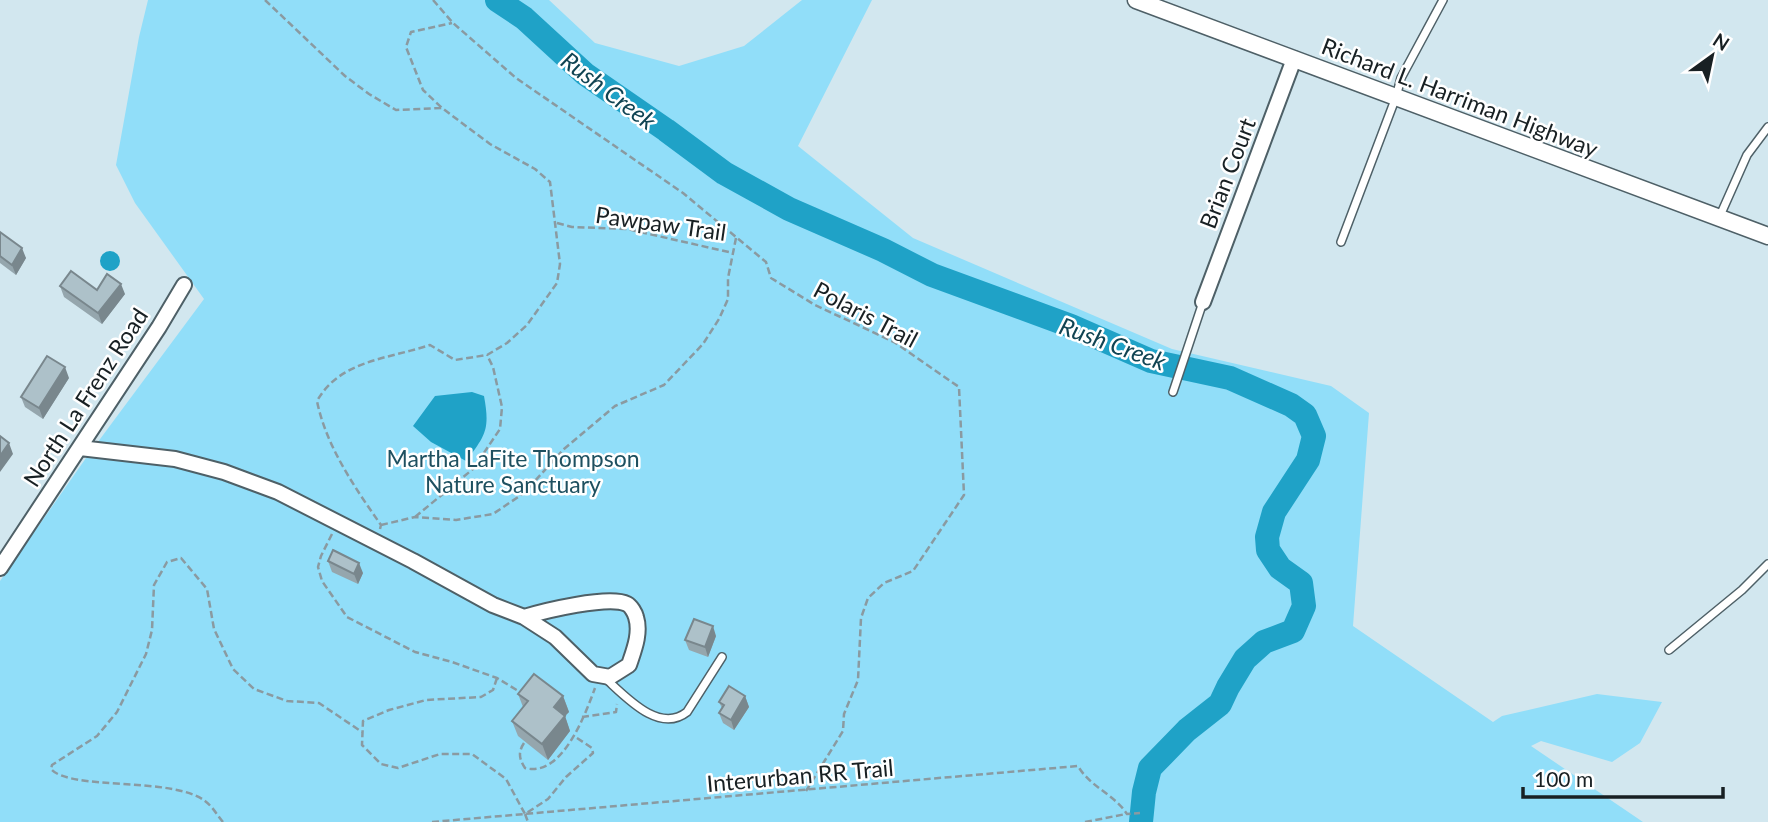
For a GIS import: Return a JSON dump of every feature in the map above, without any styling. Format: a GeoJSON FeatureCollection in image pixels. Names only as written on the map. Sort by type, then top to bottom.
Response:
{"type":"FeatureCollection","features":[{"type":"Feature","properties":{"kind":"street","name":"Richard L. Harriman Highway"},"geometry":{"type":"LineString","coordinates":[[1136,0],[1768,236]]}},
{"type":"Feature","properties":{"kind":"street","name":"Brian Court"},"geometry":{"type":"LineString","coordinates":[[1203,302],[1294,59]]}},
{"type":"Feature","properties":{"kind":"street","name":"North La Frenz Road"},"geometry":{"type":"LineString","coordinates":[[0,568],[184,285]]}},
{"type":"Feature","properties":{"kind":"street"},"geometry":{"type":"LineString","coordinates":[[80,448],[175,459],[224,472],[278,492],[493,605],[524,617],[555,636],[593,674],[610,677],[629,665],[638,631],[636,615],[627,605],[614,602],[565,607],[524,617]]}},
{"type":"Feature","properties":{"kind":"lane"},"geometry":{"type":"LineString","coordinates":[[1342,242],[1401,78],[1443,0]]}},
{"type":"Feature","properties":{"kind":"lane"},"geometry":{"type":"LineString","coordinates":[[1719,219],[1747,155],[1768,127]]}},
{"type":"Feature","properties":{"kind":"lane"},"geometry":{"type":"LineString","coordinates":[[1173,392],[1203,302]]}},
{"type":"Feature","properties":{"kind":"lane"},"geometry":{"type":"LineString","coordinates":[[1669,650],[1742,590],[1768,564]]}},
{"type":"Feature","properties":{"kind":"lane"},"geometry":{"type":"LineString","coordinates":[[600,675],[648,713],[667,720],[679,718],[687,712],[722,657]]}},
{"type":"Feature","properties":{"kind":"path"},"geometry":{"type":"LineString","coordinates":[[265,0],[345,76],[369,94],[396,110],[442,108]]}},
{"type":"Feature","properties":{"kind":"path","name":"Pawpaw Trail"},"geometry":{"type":"LineString","coordinates":[[433,0],[453,23],[516,78],[683,193],[737,237],[733,253],[627,229],[572,227],[556,222]]}},
{"type":"Feature","properties":{"kind":"path"},"geometry":{"type":"LineString","coordinates":[[377,542],[381,525],[365,503],[321,424],[317,401],[325,387],[335,378],[367,362],[430,345],[455,360],[486,355],[507,343],[527,325],[556,283],[560,264],[550,182],[535,170],[490,144],[423,90],[406,47],[411,32],[453,23]]}},
{"type":"Feature","properties":{"kind":"path","name":"Polaris Trail"},"geometry":{"type":"LineString","coordinates":[[737,237],[766,262],[771,278],[815,305],[894,342],[960,387],[964,495],[913,571],[884,583],[868,598],[861,618],[858,680],[844,714],[843,731],[806,791]]}},
{"type":"Feature","properties":{"kind":"path"},"geometry":{"type":"LineString","coordinates":[[381,525],[415,517],[456,520],[493,514],[524,493],[564,449],[615,406],[664,385],[703,344],[719,319],[728,299],[728,278],[733,253]]}},
{"type":"Feature","properties":{"kind":"path"},"geometry":{"type":"LineString","coordinates":[[415,517],[473,468],[500,429],[502,407],[493,367],[486,355]]}},
{"type":"Feature","properties":{"kind":"path"},"geometry":{"type":"LineString","coordinates":[[338,522],[318,567],[322,580],[347,617],[415,652],[497,678],[528,697]]}},
{"type":"Feature","properties":{"kind":"path"},"geometry":{"type":"LineString","coordinates":[[223,822],[205,801],[178,790],[66,778],[53,773],[51,769],[52,765],[97,736],[117,712],[146,654],[153,619],[154,585],[167,562],[181,558],[207,589],[214,629],[233,669],[254,689],[287,701],[318,704],[362,732]]}},
{"type":"Feature","properties":{"kind":"path"},"geometry":{"type":"LineString","coordinates":[[524,743],[520,749],[520,761],[525,768],[536,770],[550,765],[574,736],[600,675]]}},
{"type":"Feature","properties":{"kind":"path"},"geometry":{"type":"LineString","coordinates":[[497,678],[493,690],[481,697],[426,700],[389,710],[363,721],[362,745],[382,764],[398,768],[440,754],[472,754],[506,779],[528,822]]}},
{"type":"Feature","properties":{"kind":"path"},"geometry":{"type":"LineString","coordinates":[[582,717],[616,712],[617,704]]}},
{"type":"Feature","properties":{"kind":"path"},"geometry":{"type":"LineString","coordinates":[[524,812],[548,799],[566,777],[593,753],[592,748],[574,736]]}},
{"type":"Feature","properties":{"kind":"path","name":"Interurban RR Trail"},"geometry":{"type":"LineString","coordinates":[[432,822],[1078,766],[1095,786],[1121,805],[1127,814]]}},
{"type":"Feature","properties":{"kind":"path"},"geometry":{"type":"LineString","coordinates":[[1085,822],[1140,813]]}},
{"type":"Feature","properties":{"kind":"green space","name":"Martha LaFite Thompson Nature Sanctuary"},"geometry":{"type":"Polygon","coordinates":[[[148,0],[549,0],[595,43],[679,66],[744,46],[802,0],[872,0],[798,146],[913,238],[1172,349],[1331,386],[1369,413],[1353,626],[1493,722],[1502,716],[1597,694],[1662,702],[1640,743],[1612,762],[1541,741],[1531,746],[1643,822],[0,822],[0,581],[86,458],[204,299],[135,203],[116,165],[148,0]]]}},
{"type":"Feature","properties":{"kind":"shaded area"},"geometry":{"type":"Polygon","coordinates":[[[110,251],[117,254],[120,261],[117,268],[110,271],[103,268],[100,261],[103,254],[110,251]]]}},
{"type":"Feature","properties":{"kind":"shaded area"},"geometry":{"type":"Polygon","coordinates":[[[472,392],[484,396],[487,416],[482,438],[466,461],[431,442],[413,426],[435,396],[472,392]]]}},
{"type":"Feature","properties":{"kind":"building"},"geometry":{"type":"Polygon","coordinates":[[[0,232],[22,248],[12,265],[0,256],[0,232]]]}},
{"type":"Feature","properties":{"kind":"building"},"geometry":{"type":"Polygon","coordinates":[[[71,271],[97,290],[107,274],[121,284],[98,313],[60,286],[71,271]]]}},
{"type":"Feature","properties":{"kind":"building"},"geometry":{"type":"Polygon","coordinates":[[[47,356],[65,367],[39,408],[21,397],[47,356]]]}},
{"type":"Feature","properties":{"kind":"building"},"geometry":{"type":"Polygon","coordinates":[[[0,436],[9,443],[0,456],[0,436]]]}},
{"type":"Feature","properties":{"kind":"building"},"geometry":{"type":"Polygon","coordinates":[[[333,550],[359,563],[354,574],[328,561],[333,550]]]}},
{"type":"Feature","properties":{"kind":"building"},"geometry":{"type":"Polygon","coordinates":[[[694,619],[713,626],[705,647],[685,640],[694,619]]]}},
{"type":"Feature","properties":{"kind":"building"},"geometry":{"type":"Polygon","coordinates":[[[534,674],[563,696],[554,707],[565,716],[542,744],[512,721],[528,701],[518,694],[534,674]]]}},
{"type":"Feature","properties":{"kind":"building"},"geometry":{"type":"Polygon","coordinates":[[[729,686],[745,696],[731,720],[719,713],[724,705],[719,702],[729,686]]]}},
{"type":"Feature","properties":{"kind":"waterway","name":"Rush Creek"},"geometry":{"type":"LineString","coordinates":[[497,0],[524,18],[585,74],[724,173],[789,209],[883,250],[932,275],[1071,326],[1151,361],[1230,378],[1291,405],[1305,415],[1314,436],[1308,460],[1274,512],[1267,537],[1268,550],[1280,568],[1301,583],[1304,606],[1293,631],[1264,642],[1245,659],[1220,704],[1187,730],[1150,768],[1141,822]]}}]}
